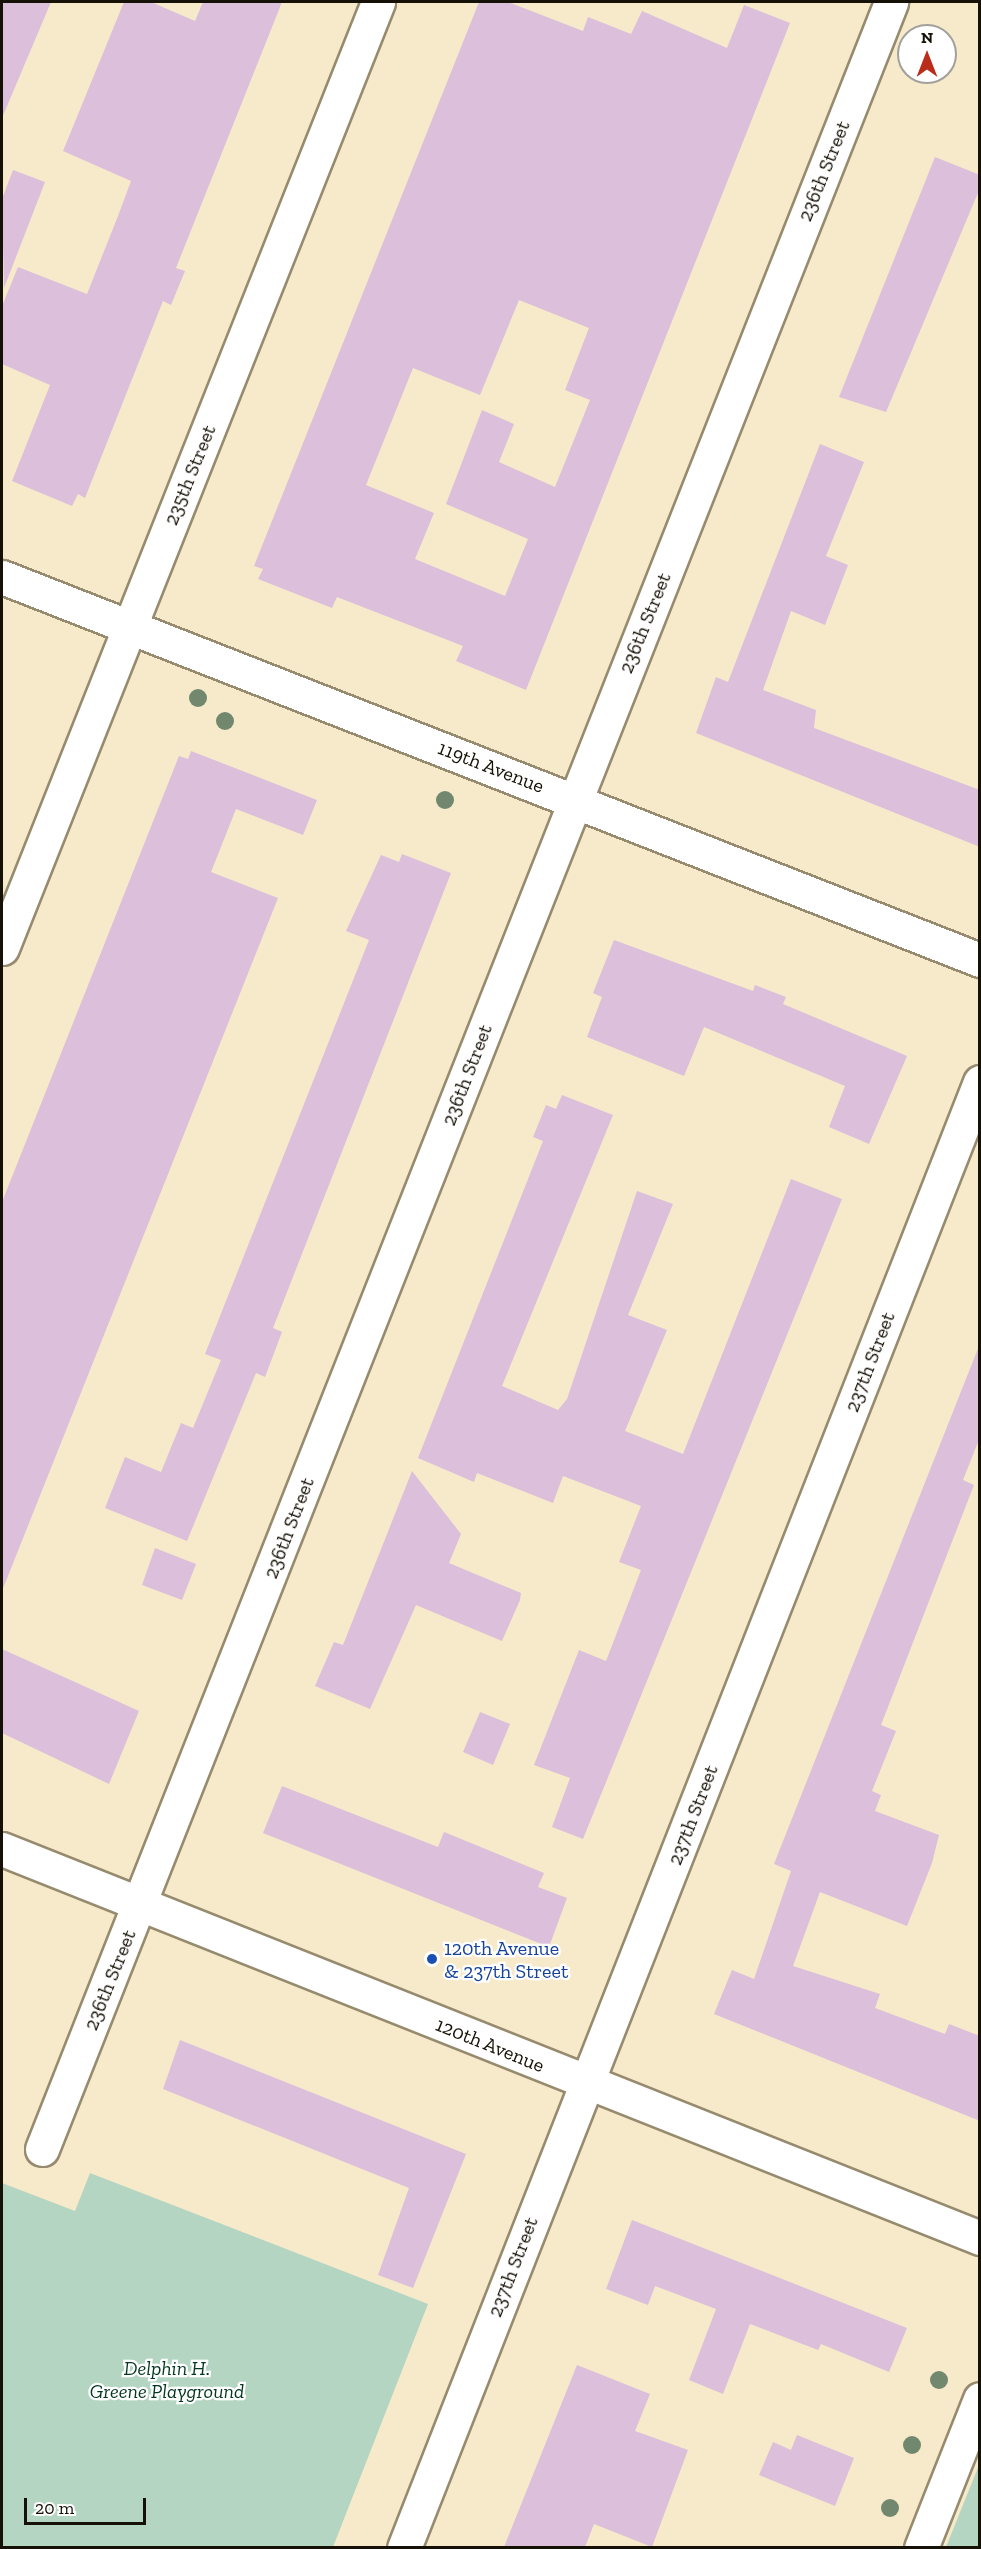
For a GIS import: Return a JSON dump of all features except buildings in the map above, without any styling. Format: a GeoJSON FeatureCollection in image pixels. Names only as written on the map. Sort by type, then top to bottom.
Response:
{"type":"FeatureCollection","features":[{"type":"Feature","properties":{"kind":"street","name":"235th Street"},"geometry":{"type":"LineString","coordinates":[[2,948],[378,2]]}},
{"type":"Feature","properties":{"kind":"street","name":"236th Street"},"geometry":{"type":"LineString","coordinates":[[42,2149],[891,2]]}},
{"type":"Feature","properties":{"kind":"street","name":"119th Avenue"},"geometry":{"type":"LineString","coordinates":[[2,577],[980,960]]}},
{"type":"Feature","properties":{"kind":"street","name":"237th Street"},"geometry":{"type":"LineString","coordinates":[[404,2547],[980,1082]]}},
{"type":"Feature","properties":{"kind":"street","name":"120th Avenue"},"geometry":{"type":"LineString","coordinates":[[2,1850],[980,2238]]}},
{"type":"Feature","properties":{"kind":"street"},"geometry":{"type":"LineString","coordinates":[[921,2547],[980,2399]]}},
{"type":"Feature","properties":{"kind":"green space","name":"Delphin H. Greene Playground"},"geometry":{"type":"Polygon","coordinates":[[[90,2173],[428,2304],[333,2547],[2,2547],[2,2183],[75,2211],[90,2173]]]}},
{"type":"Feature","properties":{"kind":"green space"},"geometry":{"type":"Polygon","coordinates":[[[979,2465],[979,2547],[946,2547],[979,2465]]]}},
{"type":"Feature","properties":{"kind":"place","name":"120th Avenue & 237th Street"},"geometry":{"type":"Point","coordinates":[432,1959]}}]}
